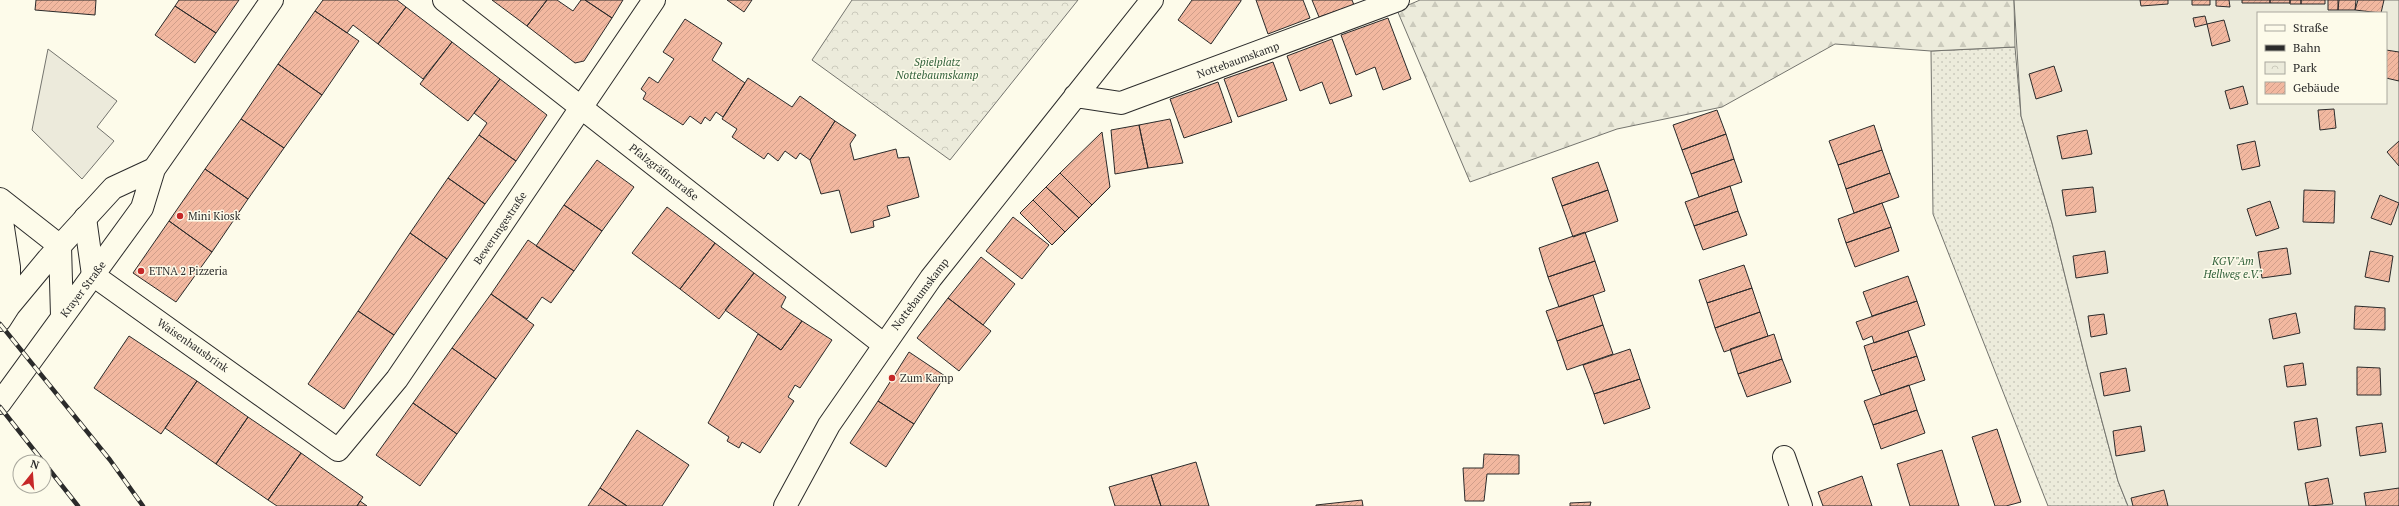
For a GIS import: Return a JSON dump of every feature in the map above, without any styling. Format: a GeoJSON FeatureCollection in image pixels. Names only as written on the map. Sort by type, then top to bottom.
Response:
{"type":"FeatureCollection","features":[{"type":"Feature","properties":{"kind":"street","name":"Krayer Straße"},"geometry":{"type":"LineString","coordinates":[[0,403],[142,208],[154,169],[272,0]]}},
{"type":"Feature","properties":{"kind":"street","name":"Pfalzgräfinstraße"},"geometry":{"type":"LineString","coordinates":[[444,0],[883,344]]}},
{"type":"Feature","properties":{"kind":"street","name":"Bewerungestraße"},"geometry":{"type":"LineString","coordinates":[[338,450],[397,379],[654,0]]}},
{"type":"Feature","properties":{"kind":"street","name":"Nottebaumskamp"},"geometry":{"type":"LineString","coordinates":[[785,506],[828,425],[883,344],[936,272],[1152,0]]}},
{"type":"Feature","properties":{"kind":"street","name":"Nottebaumskamp"},"geometry":{"type":"LineString","coordinates":[[1075,96],[1121,103],[1398,0]]}},
{"type":"Feature","properties":{"kind":"street"},"geometry":{"type":"LineString","coordinates":[[4,313],[60,246],[113,188],[154,169]]}},
{"type":"Feature","properties":{"kind":"street"},"geometry":{"type":"LineString","coordinates":[[0,199],[60,246]]}},
{"type":"Feature","properties":{"kind":"street"},"geometry":{"type":"LineString","coordinates":[[0,208],[9,267],[4,313]]}},
{"type":"Feature","properties":{"kind":"street"},"geometry":{"type":"LineString","coordinates":[[85,218],[93,275]]}},
{"type":"Feature","properties":{"kind":"street"},"geometry":{"type":"LineString","coordinates":[[60,246],[62,316]]}},
{"type":"Feature","properties":{"kind":"street","name":"Waisenhausbrink"},"geometry":{"type":"LineString","coordinates":[[93,275],[338,450]]}},
{"type":"Feature","properties":{"kind":"street"},"geometry":{"type":"LineString","coordinates":[[1784,457],[1801,506]]}},
{"type":"Feature","properties":{"kind":"green space","name":"Spielplatz Nottebaumskamp"},"geometry":{"type":"Polygon","coordinates":[[[852,0],[1078,0],[950,160],[812,60],[852,0]]]}},
{"type":"Feature","properties":{"kind":"green space"},"geometry":{"type":"Polygon","coordinates":[[[1420,0],[2014,0],[2015,47],[1931,51],[1835,44],[1722,107],[1617,129],[1470,182],[1397,10],[1420,0]]]}},
{"type":"Feature","properties":{"kind":"green space","name":"KGV \"Am Hellweg e.V.\""},"geometry":{"type":"Polygon","coordinates":[[[2014,0],[2399,0],[2399,506],[2128,506],[2118,481],[2088,369],[2052,223],[2021,116],[2014,0]]]}},
{"type":"Feature","properties":{"kind":"green space"},"geometry":{"type":"Polygon","coordinates":[[[2015,47],[2021,116],[2052,223],[2088,369],[2118,481],[2128,506],[2048,506],[1933,214],[1931,51],[2015,47]]]}},
{"type":"Feature","properties":{"kind":"shaded area"},"geometry":{"type":"Polygon","coordinates":[[[48,49],[117,101],[97,127],[114,141],[82,179],[32,130],[48,49]]]}},
{"type":"Feature","properties":{"kind":"building"},"geometry":{"type":"Polygon","coordinates":[[[36,0],[96,0],[95,15],[35,10],[36,0]]]}},
{"type":"Feature","properties":{"kind":"building"},"geometry":{"type":"Polygon","coordinates":[[[179,0],[239,0],[216,33],[175,6],[179,0]]]}},
{"type":"Feature","properties":{"kind":"building"},"geometry":{"type":"Polygon","coordinates":[[[323,0],[397,0],[406,7],[378,44],[353,25],[347,33],[315,11],[323,0]]]}},
{"type":"Feature","properties":{"kind":"building"},"geometry":{"type":"Polygon","coordinates":[[[492,0],[547,0],[527,26],[492,0]]]}},
{"type":"Feature","properties":{"kind":"building"},"geometry":{"type":"Polygon","coordinates":[[[547,0],[557,0],[573,11],[581,0],[585,0],[612,18],[584,61],[575,63],[527,26],[547,0]]]}},
{"type":"Feature","properties":{"kind":"building"},"geometry":{"type":"Polygon","coordinates":[[[585,0],[623,0],[612,18],[585,0]]]}},
{"type":"Feature","properties":{"kind":"building"},"geometry":{"type":"Polygon","coordinates":[[[727,0],[752,0],[744,12],[727,0]]]}},
{"type":"Feature","properties":{"kind":"building"},"geometry":{"type":"Polygon","coordinates":[[[1192,0],[1241,1],[1211,44],[1178,20],[1192,0]]]}},
{"type":"Feature","properties":{"kind":"building"},"geometry":{"type":"Polygon","coordinates":[[[1256,0],[1303,0],[1310,18],[1268,34],[1256,0]]]}},
{"type":"Feature","properties":{"kind":"building"},"geometry":{"type":"Polygon","coordinates":[[[1312,0],[1352,0],[1354,5],[1319,17],[1312,0]]]}},
{"type":"Feature","properties":{"kind":"building"},"geometry":{"type":"Polygon","coordinates":[[[2140,0],[2168,0],[2168,4],[2141,6],[2140,0]]]}},
{"type":"Feature","properties":{"kind":"building"},"geometry":{"type":"Polygon","coordinates":[[[2192,0],[2210,0],[2210,5],[2192,5],[2192,0]]]}},
{"type":"Feature","properties":{"kind":"building"},"geometry":{"type":"Polygon","coordinates":[[[2216,0],[2229,0],[2230,7],[2216,6],[2216,0]]]}},
{"type":"Feature","properties":{"kind":"building"},"geometry":{"type":"Polygon","coordinates":[[[2242,0],[2270,0],[2270,3],[2242,3],[2242,0]]]}},
{"type":"Feature","properties":{"kind":"building"},"geometry":{"type":"Polygon","coordinates":[[[2270,0],[2290,0],[2290,3],[2270,3],[2270,0]]]}},
{"type":"Feature","properties":{"kind":"building"},"geometry":{"type":"Polygon","coordinates":[[[2290,0],[2301,0],[2301,4],[2290,4],[2290,0]]]}},
{"type":"Feature","properties":{"kind":"building"},"geometry":{"type":"Polygon","coordinates":[[[2301,0],[2325,0],[2325,4],[2301,4],[2301,0]]]}},
{"type":"Feature","properties":{"kind":"building"},"geometry":{"type":"Polygon","coordinates":[[[2328,0],[2338,0],[2338,10],[2328,10],[2328,0]]]}},
{"type":"Feature","properties":{"kind":"building"},"geometry":{"type":"Polygon","coordinates":[[[2339,0],[2356,0],[2355,10],[2338,10],[2339,0]]]}},
{"type":"Feature","properties":{"kind":"building"},"geometry":{"type":"Polygon","coordinates":[[[2358,0],[2384,0],[2381,12],[2355,10],[2358,0]]]}},
{"type":"Feature","properties":{"kind":"building"},"geometry":{"type":"Polygon","coordinates":[[[175,6],[216,33],[195,63],[155,35],[175,6]]]}},
{"type":"Feature","properties":{"kind":"building"},"geometry":{"type":"Polygon","coordinates":[[[406,7],[452,42],[423,79],[378,44],[406,7]]]}},
{"type":"Feature","properties":{"kind":"building"},"geometry":{"type":"Polygon","coordinates":[[[315,11],[359,41],[322,95],[278,64],[315,11]]]}},
{"type":"Feature","properties":{"kind":"building"},"geometry":{"type":"Polygon","coordinates":[[[2205,16],[2207,24],[2195,27],[2193,18],[2205,16]]]}},
{"type":"Feature","properties":{"kind":"building"},"geometry":{"type":"Polygon","coordinates":[[[1388,18],[1411,79],[1383,90],[1375,67],[1356,75],[1341,35],[1388,18]]]}},
{"type":"Feature","properties":{"kind":"building"},"geometry":{"type":"Polygon","coordinates":[[[685,19],[722,43],[712,60],[745,83],[723,117],[716,112],[710,121],[705,117],[701,124],[690,116],[683,125],[643,99],[646,93],[641,89],[649,77],[658,83],[674,59],[663,52],[685,19]]]}},
{"type":"Feature","properties":{"kind":"building"},"geometry":{"type":"Polygon","coordinates":[[[2224,20],[2230,41],[2212,46],[2207,24],[2224,20]]]}},
{"type":"Feature","properties":{"kind":"building"},"geometry":{"type":"Polygon","coordinates":[[[1332,39],[1352,96],[1330,104],[1322,82],[1300,91],[1287,56],[1332,39]]]}},
{"type":"Feature","properties":{"kind":"building"},"geometry":{"type":"Polygon","coordinates":[[[452,42],[500,79],[468,121],[420,84],[452,42]]]}},
{"type":"Feature","properties":{"kind":"building"},"geometry":{"type":"Polygon","coordinates":[[[2387,50],[2399,52],[2399,81],[2387,78],[2387,50]]]}},
{"type":"Feature","properties":{"kind":"building"},"geometry":{"type":"Polygon","coordinates":[[[1273,62],[1287,100],[1238,117],[1224,79],[1273,62]]]}},
{"type":"Feature","properties":{"kind":"building"},"geometry":{"type":"Polygon","coordinates":[[[278,64],[322,95],[284,148],[241,119],[278,64]]]}},
{"type":"Feature","properties":{"kind":"building"},"geometry":{"type":"Polygon","coordinates":[[[2054,66],[2062,91],[2036,99],[2029,74],[2054,66]]]}},
{"type":"Feature","properties":{"kind":"building"},"geometry":{"type":"Polygon","coordinates":[[[748,78],[792,107],[800,96],[835,121],[810,160],[800,153],[796,159],[785,151],[778,161],[768,153],[764,159],[732,137],[737,129],[722,119],[748,78]]]}},
{"type":"Feature","properties":{"kind":"building"},"geometry":{"type":"Polygon","coordinates":[[[500,79],[547,115],[516,161],[479,135],[487,123],[474,113],[500,79]]]}},
{"type":"Feature","properties":{"kind":"building"},"geometry":{"type":"Polygon","coordinates":[[[1218,82],[1232,122],[1184,138],[1170,99],[1218,82]]]}},
{"type":"Feature","properties":{"kind":"building"},"geometry":{"type":"Polygon","coordinates":[[[2243,86],[2248,104],[2230,109],[2225,91],[2243,86]]]}},
{"type":"Feature","properties":{"kind":"building"},"geometry":{"type":"Polygon","coordinates":[[[2334,109],[2336,128],[2320,130],[2318,110],[2334,109]]]}},
{"type":"Feature","properties":{"kind":"building"},"geometry":{"type":"Polygon","coordinates":[[[1717,110],[1726,134],[1682,150],[1673,125],[1717,110]]]}},
{"type":"Feature","properties":{"kind":"building"},"geometry":{"type":"Polygon","coordinates":[[[241,119],[284,148],[248,199],[205,169],[241,119]]]}},
{"type":"Feature","properties":{"kind":"building"},"geometry":{"type":"Polygon","coordinates":[[[1170,119],[1183,163],[1148,168],[1139,125],[1170,119]]]}},
{"type":"Feature","properties":{"kind":"building"},"geometry":{"type":"Polygon","coordinates":[[[835,121],[856,135],[850,144],[854,160],[896,149],[898,158],[909,157],[919,197],[887,206],[890,216],[873,221],[874,227],[851,233],[839,190],[821,194],[810,160],[835,121]]]}},
{"type":"Feature","properties":{"kind":"building"},"geometry":{"type":"Polygon","coordinates":[[[1139,125],[1148,168],[1115,174],[1111,130],[1139,125]]]}},
{"type":"Feature","properties":{"kind":"building"},"geometry":{"type":"Polygon","coordinates":[[[1874,125],[1882,150],[1838,165],[1829,141],[1874,125]]]}},
{"type":"Feature","properties":{"kind":"building"},"geometry":{"type":"Polygon","coordinates":[[[2087,130],[2092,154],[2062,159],[2057,136],[2087,130]]]}},
{"type":"Feature","properties":{"kind":"building"},"geometry":{"type":"Polygon","coordinates":[[[1102,132],[1110,187],[1092,205],[1060,173],[1102,132]]]}},
{"type":"Feature","properties":{"kind":"building"},"geometry":{"type":"Polygon","coordinates":[[[1726,134],[1734,159],[1691,174],[1682,150],[1726,134]]]}},
{"type":"Feature","properties":{"kind":"building"},"geometry":{"type":"Polygon","coordinates":[[[479,135],[516,161],[485,204],[448,178],[479,135]]]}},
{"type":"Feature","properties":{"kind":"building"},"geometry":{"type":"Polygon","coordinates":[[[2255,141],[2260,166],[2242,170],[2237,145],[2255,141]]]}},
{"type":"Feature","properties":{"kind":"building"},"geometry":{"type":"Polygon","coordinates":[[[2399,141],[2399,166],[2387,152],[2399,141]]]}},
{"type":"Feature","properties":{"kind":"building"},"geometry":{"type":"Polygon","coordinates":[[[1882,150],[1890,173],[1846,189],[1838,165],[1882,150]]]}},
{"type":"Feature","properties":{"kind":"building"},"geometry":{"type":"Polygon","coordinates":[[[1734,159],[1742,182],[1699,197],[1691,174],[1734,159]]]}},
{"type":"Feature","properties":{"kind":"building"},"geometry":{"type":"Polygon","coordinates":[[[597,160],[634,187],[602,231],[564,205],[597,160]]]}},
{"type":"Feature","properties":{"kind":"building"},"geometry":{"type":"Polygon","coordinates":[[[1598,162],[1608,190],[1562,206],[1552,178],[1598,162]]]}},
{"type":"Feature","properties":{"kind":"building"},"geometry":{"type":"Polygon","coordinates":[[[205,169],[248,199],[212,252],[169,221],[205,169]]]}},
{"type":"Feature","properties":{"kind":"building"},"geometry":{"type":"Polygon","coordinates":[[[1060,173],[1092,205],[1079,218],[1046,187],[1060,173]]]}},
{"type":"Feature","properties":{"kind":"building"},"geometry":{"type":"Polygon","coordinates":[[[1890,173],[1899,197],[1854,213],[1846,189],[1890,173]]]}},
{"type":"Feature","properties":{"kind":"building"},"geometry":{"type":"Polygon","coordinates":[[[448,178],[485,204],[447,259],[410,233],[448,178]]]}},
{"type":"Feature","properties":{"kind":"building"},"geometry":{"type":"Polygon","coordinates":[[[1730,186],[1738,211],[1694,226],[1685,202],[1730,186]]]}},
{"type":"Feature","properties":{"kind":"building"},"geometry":{"type":"Polygon","coordinates":[[[1046,187],[1079,218],[1065,232],[1033,200],[1046,187]]]}},
{"type":"Feature","properties":{"kind":"building"},"geometry":{"type":"Polygon","coordinates":[[[2093,187],[2096,212],[2066,216],[2062,190],[2093,187]]]}},
{"type":"Feature","properties":{"kind":"building"},"geometry":{"type":"Polygon","coordinates":[[[1608,190],[1618,221],[1573,237],[1562,206],[1608,190]]]}},
{"type":"Feature","properties":{"kind":"building"},"geometry":{"type":"Polygon","coordinates":[[[2304,190],[2335,191],[2334,223],[2303,222],[2304,190]]]}},
{"type":"Feature","properties":{"kind":"building"},"geometry":{"type":"Polygon","coordinates":[[[2380,195],[2399,203],[2391,225],[2371,218],[2380,195]]]}},
{"type":"Feature","properties":{"kind":"building"},"geometry":{"type":"Polygon","coordinates":[[[1033,200],[1065,232],[1052,245],[1020,213],[1033,200]]]}},
{"type":"Feature","properties":{"kind":"building"},"geometry":{"type":"Polygon","coordinates":[[[2270,201],[2279,228],[2256,236],[2247,209],[2270,201]]]}},
{"type":"Feature","properties":{"kind":"building"},"geometry":{"type":"Polygon","coordinates":[[[1882,203],[1891,227],[1846,243],[1838,219],[1882,203]]]}},
{"type":"Feature","properties":{"kind":"building"},"geometry":{"type":"Polygon","coordinates":[[[564,205],[602,231],[574,271],[536,246],[564,205]]]}},
{"type":"Feature","properties":{"kind":"building"},"geometry":{"type":"Polygon","coordinates":[[[667,207],[715,243],[680,289],[632,253],[667,207]]]}},
{"type":"Feature","properties":{"kind":"building"},"geometry":{"type":"Polygon","coordinates":[[[1738,211],[1747,235],[1703,250],[1694,226],[1738,211]]]}},
{"type":"Feature","properties":{"kind":"building"},"geometry":{"type":"Polygon","coordinates":[[[1013,217],[1049,245],[1022,279],[986,251],[1013,217]]]}},
{"type":"Feature","properties":{"kind":"building"},"geometry":{"type":"Polygon","coordinates":[[[169,221],[212,252],[176,302],[133,273],[169,221]]]}},
{"type":"Feature","properties":{"kind":"building"},"geometry":{"type":"Polygon","coordinates":[[[1891,227],[1899,251],[1855,267],[1846,243],[1891,227]]]}},
{"type":"Feature","properties":{"kind":"building"},"geometry":{"type":"Polygon","coordinates":[[[1585,232],[1595,261],[1548,277],[1539,248],[1585,232]]]}},
{"type":"Feature","properties":{"kind":"building"},"geometry":{"type":"Polygon","coordinates":[[[410,233],[447,259],[394,335],[358,311],[410,233]]]}},
{"type":"Feature","properties":{"kind":"building"},"geometry":{"type":"Polygon","coordinates":[[[528,240],[574,271],[551,303],[542,297],[527,319],[491,294],[528,240]]]}},
{"type":"Feature","properties":{"kind":"building"},"geometry":{"type":"Polygon","coordinates":[[[715,243],[754,273],[719,319],[680,289],[715,243]]]}},
{"type":"Feature","properties":{"kind":"building"},"geometry":{"type":"Polygon","coordinates":[[[2287,248],[2291,274],[2262,278],[2258,252],[2287,248]]]}},
{"type":"Feature","properties":{"kind":"building"},"geometry":{"type":"Polygon","coordinates":[[[2105,251],[2108,273],[2076,278],[2073,256],[2105,251]]]}},
{"type":"Feature","properties":{"kind":"building"},"geometry":{"type":"Polygon","coordinates":[[[2370,251],[2393,256],[2389,282],[2365,277],[2370,251]]]}},
{"type":"Feature","properties":{"kind":"building"},"geometry":{"type":"Polygon","coordinates":[[[981,257],[1015,284],[983,325],[948,298],[981,257]]]}},
{"type":"Feature","properties":{"kind":"building"},"geometry":{"type":"Polygon","coordinates":[[[1595,261],[1605,291],[1559,307],[1548,277],[1595,261]]]}},
{"type":"Feature","properties":{"kind":"building"},"geometry":{"type":"Polygon","coordinates":[[[1744,265],[1752,288],[1707,303],[1699,280],[1744,265]]]}},
{"type":"Feature","properties":{"kind":"building"},"geometry":{"type":"Polygon","coordinates":[[[754,273],[786,297],[781,307],[802,321],[781,350],[725,310],[754,273]]]}},
{"type":"Feature","properties":{"kind":"building"},"geometry":{"type":"Polygon","coordinates":[[[1908,276],[1917,301],[1872,316],[1863,292],[1908,276]]]}},
{"type":"Feature","properties":{"kind":"building"},"geometry":{"type":"Polygon","coordinates":[[[1752,288],[1760,312],[1715,328],[1707,303],[1752,288]]]}},
{"type":"Feature","properties":{"kind":"building"},"geometry":{"type":"Polygon","coordinates":[[[491,294],[534,325],[496,379],[452,348],[491,294]]]}},
{"type":"Feature","properties":{"kind":"building"},"geometry":{"type":"Polygon","coordinates":[[[1593,295],[1603,325],[1557,341],[1546,311],[1593,295]]]}},
{"type":"Feature","properties":{"kind":"building"},"geometry":{"type":"Polygon","coordinates":[[[948,298],[991,331],[959,371],[917,338],[948,298]]]}},
{"type":"Feature","properties":{"kind":"building"},"geometry":{"type":"Polygon","coordinates":[[[1917,301],[1925,325],[1874,343],[1872,336],[1863,340],[1856,322],[1917,301]]]}},
{"type":"Feature","properties":{"kind":"building"},"geometry":{"type":"Polygon","coordinates":[[[2355,306],[2385,308],[2385,330],[2354,329],[2355,306]]]}},
{"type":"Feature","properties":{"kind":"building"},"geometry":{"type":"Polygon","coordinates":[[[358,311],[394,335],[344,409],[308,384],[358,311]]]}},
{"type":"Feature","properties":{"kind":"building"},"geometry":{"type":"Polygon","coordinates":[[[1760,312],[1768,336],[1724,352],[1715,328],[1760,312]]]}},
{"type":"Feature","properties":{"kind":"building"},"geometry":{"type":"Polygon","coordinates":[[[2296,313],[2300,333],[2273,339],[2269,319],[2296,313]]]}},
{"type":"Feature","properties":{"kind":"building"},"geometry":{"type":"Polygon","coordinates":[[[2104,314],[2107,334],[2091,337],[2088,316],[2104,314]]]}},
{"type":"Feature","properties":{"kind":"building"},"geometry":{"type":"Polygon","coordinates":[[[802,321],[832,340],[800,388],[795,385],[788,397],[794,401],[760,453],[742,442],[739,448],[727,441],[729,437],[708,423],[758,334],[781,350],[802,321]]]}},
{"type":"Feature","properties":{"kind":"building"},"geometry":{"type":"Polygon","coordinates":[[[1603,325],[1613,354],[1567,370],[1557,341],[1603,325]]]}},
{"type":"Feature","properties":{"kind":"building"},"geometry":{"type":"Polygon","coordinates":[[[1908,331],[1917,356],[1872,371],[1864,346],[1908,331]]]}},
{"type":"Feature","properties":{"kind":"building"},"geometry":{"type":"Polygon","coordinates":[[[1774,334],[1782,359],[1738,374],[1730,349],[1774,334]]]}},
{"type":"Feature","properties":{"kind":"building"},"geometry":{"type":"Polygon","coordinates":[[[129,336],[197,381],[161,434],[94,388],[129,336]]]}},
{"type":"Feature","properties":{"kind":"building"},"geometry":{"type":"Polygon","coordinates":[[[452,348],[496,379],[457,434],[413,403],[452,348]]]}},
{"type":"Feature","properties":{"kind":"building"},"geometry":{"type":"Polygon","coordinates":[[[1630,349],[1640,379],[1594,394],[1583,365],[1630,349]]]}},
{"type":"Feature","properties":{"kind":"building"},"geometry":{"type":"Polygon","coordinates":[[[909,352],[945,376],[914,424],[878,401],[909,352]]]}},
{"type":"Feature","properties":{"kind":"building"},"geometry":{"type":"Polygon","coordinates":[[[1917,356],[1925,380],[1881,395],[1872,371],[1917,356]]]}},
{"type":"Feature","properties":{"kind":"building"},"geometry":{"type":"Polygon","coordinates":[[[1782,359],[1791,382],[1747,397],[1738,374],[1782,359]]]}},
{"type":"Feature","properties":{"kind":"building"},"geometry":{"type":"Polygon","coordinates":[[[2303,363],[2306,385],[2287,387],[2284,366],[2303,363]]]}},
{"type":"Feature","properties":{"kind":"building"},"geometry":{"type":"Polygon","coordinates":[[[2357,367],[2380,368],[2381,395],[2357,395],[2357,367]]]}},
{"type":"Feature","properties":{"kind":"building"},"geometry":{"type":"Polygon","coordinates":[[[2126,368],[2130,391],[2104,396],[2100,373],[2126,368]]]}},
{"type":"Feature","properties":{"kind":"building"},"geometry":{"type":"Polygon","coordinates":[[[1640,379],[1650,408],[1604,424],[1594,394],[1640,379]]]}},
{"type":"Feature","properties":{"kind":"building"},"geometry":{"type":"Polygon","coordinates":[[[197,381],[248,417],[216,464],[165,428],[197,381]]]}},
{"type":"Feature","properties":{"kind":"building"},"geometry":{"type":"Polygon","coordinates":[[[1909,385],[1917,410],[1873,425],[1864,401],[1909,385]]]}},
{"type":"Feature","properties":{"kind":"building"},"geometry":{"type":"Polygon","coordinates":[[[878,401],[914,424],[886,467],[850,443],[878,401]]]}},
{"type":"Feature","properties":{"kind":"building"},"geometry":{"type":"Polygon","coordinates":[[[413,403],[457,434],[420,486],[376,455],[413,403]]]}},
{"type":"Feature","properties":{"kind":"building"},"geometry":{"type":"Polygon","coordinates":[[[1917,410],[1925,433],[1881,449],[1873,425],[1917,410]]]}},
{"type":"Feature","properties":{"kind":"building"},"geometry":{"type":"Polygon","coordinates":[[[248,417],[301,453],[268,500],[216,464],[248,417]]]}},
{"type":"Feature","properties":{"kind":"building"},"geometry":{"type":"Polygon","coordinates":[[[2317,418],[2321,446],[2298,450],[2294,422],[2317,418]]]}},
{"type":"Feature","properties":{"kind":"building"},"geometry":{"type":"Polygon","coordinates":[[[2382,423],[2386,452],[2360,456],[2356,427],[2382,423]]]}},
{"type":"Feature","properties":{"kind":"building"},"geometry":{"type":"Polygon","coordinates":[[[2141,426],[2145,451],[2116,456],[2113,431],[2141,426]]]}},
{"type":"Feature","properties":{"kind":"building"},"geometry":{"type":"Polygon","coordinates":[[[1997,429],[2021,502],[2006,506],[1995,506],[1972,437],[1997,429]]]}},
{"type":"Feature","properties":{"kind":"building"},"geometry":{"type":"Polygon","coordinates":[[[637,430],[689,465],[662,506],[627,506],[600,488],[637,430]]]}},
{"type":"Feature","properties":{"kind":"building"},"geometry":{"type":"Polygon","coordinates":[[[1942,450],[1959,506],[1910,506],[1897,464],[1942,450]]]}},
{"type":"Feature","properties":{"kind":"building"},"geometry":{"type":"Polygon","coordinates":[[[301,453],[363,497],[357,506],[277,506],[268,500],[301,453]]]}},
{"type":"Feature","properties":{"kind":"building"},"geometry":{"type":"Polygon","coordinates":[[[1484,454],[1519,455],[1519,474],[1487,474],[1484,501],[1465,501],[1463,468],[1483,468],[1484,454]]]}},
{"type":"Feature","properties":{"kind":"building"},"geometry":{"type":"Polygon","coordinates":[[[1196,462],[1209,506],[1161,506],[1151,475],[1196,462]]]}},
{"type":"Feature","properties":{"kind":"building"},"geometry":{"type":"Polygon","coordinates":[[[1151,475],[1161,506],[1115,506],[1109,487],[1151,475]]]}},
{"type":"Feature","properties":{"kind":"building"},"geometry":{"type":"Polygon","coordinates":[[[1862,476],[1872,506],[1823,506],[1818,492],[1862,476]]]}},
{"type":"Feature","properties":{"kind":"building"},"geometry":{"type":"Polygon","coordinates":[[[2328,478],[2333,504],[2309,506],[2305,483],[2328,478]]]}},
{"type":"Feature","properties":{"kind":"building"},"geometry":{"type":"Polygon","coordinates":[[[600,488],[627,506],[588,506],[600,488]]]}},
{"type":"Feature","properties":{"kind":"building"},"geometry":{"type":"Polygon","coordinates":[[[2399,488],[2399,506],[2366,506],[2364,493],[2399,488]]]}},
{"type":"Feature","properties":{"kind":"building"},"geometry":{"type":"Polygon","coordinates":[[[2164,490],[2168,506],[2133,506],[2131,498],[2164,490]]]}},
{"type":"Feature","properties":{"kind":"building"},"geometry":{"type":"Polygon","coordinates":[[[1362,500],[1363,506],[1316,506],[1316,505],[1362,500]]]}},
{"type":"Feature","properties":{"kind":"building"},"geometry":{"type":"Polygon","coordinates":[[[360,501],[367,506],[357,506],[360,501]]]}},
{"type":"Feature","properties":{"kind":"building"},"geometry":{"type":"Polygon","coordinates":[[[1591,502],[1590,506],[1570,506],[1570,503],[1591,502]]]}},
{"type":"Feature","properties":{"kind":"railway"},"geometry":{"type":"LineString","coordinates":[[0,324],[110,460],[143,506]]}},
{"type":"Feature","properties":{"kind":"railway"},"geometry":{"type":"LineString","coordinates":[[0,407],[78,506]]}},
{"type":"Feature","properties":{"kind":"place","name":"Mini Kiosk"},"geometry":{"type":"Point","coordinates":[180,216]}},
{"type":"Feature","properties":{"kind":"place","name":"ETNA 2 Pizzeria"},"geometry":{"type":"Point","coordinates":[141,271]}},
{"type":"Feature","properties":{"kind":"place","name":"Zum Kamp"},"geometry":{"type":"Point","coordinates":[892,378]}}]}
